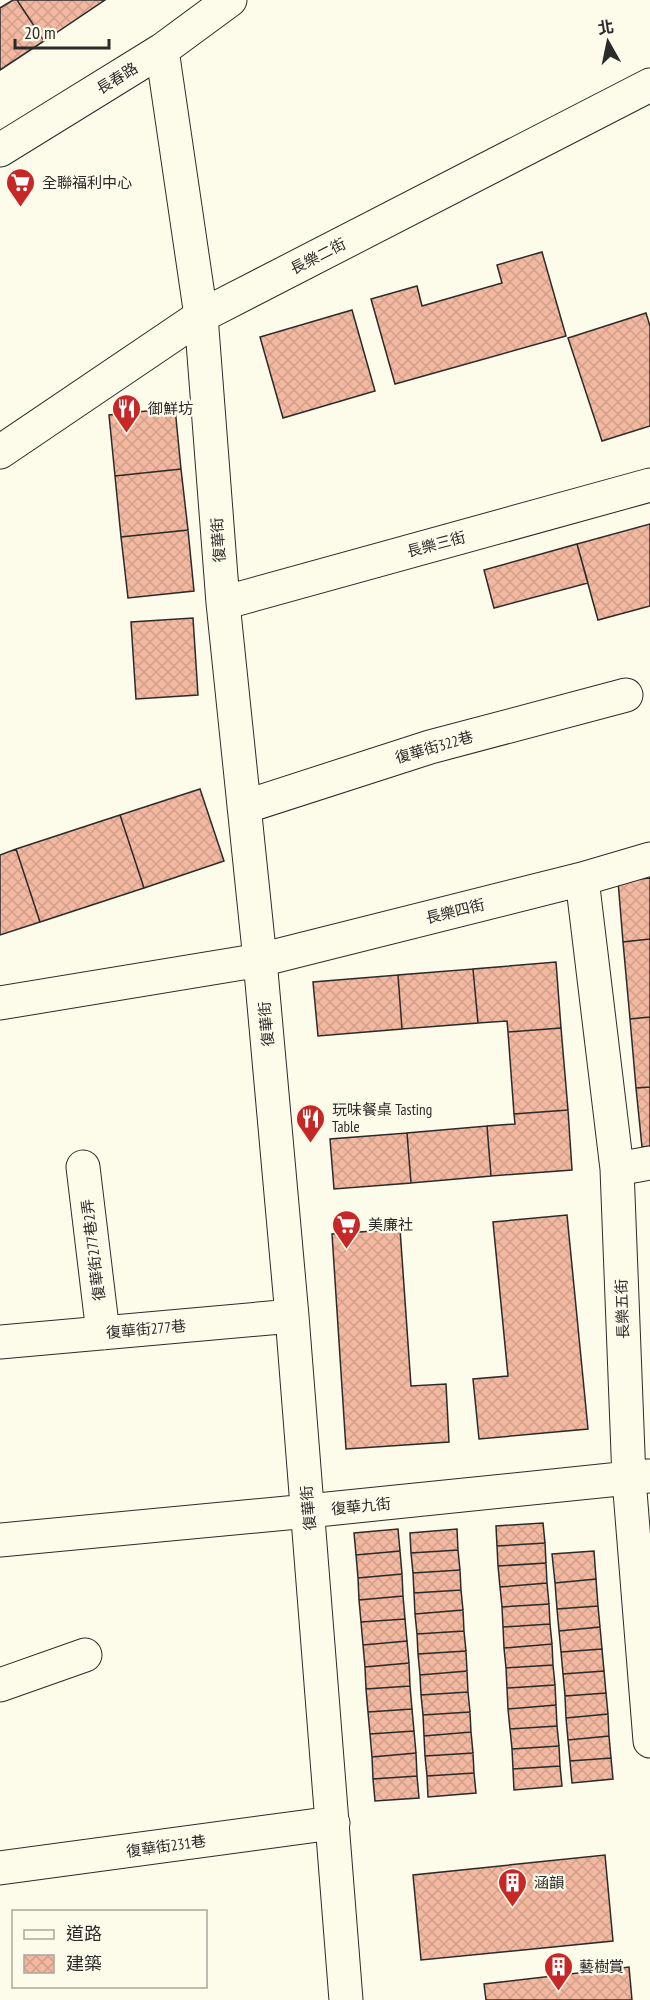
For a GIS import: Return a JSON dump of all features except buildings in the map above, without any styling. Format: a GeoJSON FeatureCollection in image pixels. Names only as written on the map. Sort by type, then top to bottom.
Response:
{"type":"FeatureCollection","features":[{"type":"Feature","properties":{"kind":"street","name":"長春路"},"geometry":{"type":"LineString","coordinates":[[0,150],[162,50],[230,0]]}},
{"type":"Feature","properties":{"kind":"street","name":"復華街"},"geometry":{"type":"LineString","coordinates":[[162,50],[201,316],[223,603],[260,960],[292,1316],[346,2000]]}},
{"type":"Feature","properties":{"kind":"street","name":"長樂二街"},"geometry":{"type":"LineString","coordinates":[[0,452],[201,316],[650,85]]}},
{"type":"Feature","properties":{"kind":"street","name":"長樂三街"},"geometry":{"type":"LineString","coordinates":[[223,603],[650,485]]}},
{"type":"Feature","properties":{"kind":"street","name":"復華街322巷"},"geometry":{"type":"LineString","coordinates":[[244,807],[430,747],[626,695]]}},
{"type":"Feature","properties":{"kind":"street","name":"長樂四街"},"geometry":{"type":"LineString","coordinates":[[0,1003],[260,960],[582,879],[650,859]]}},
{"type":"Feature","properties":{"kind":"street","name":"長樂五街"},"geometry":{"type":"LineString","coordinates":[[582,879],[617,1169],[639,1477],[650,1741]]}},
{"type":"Feature","properties":{"kind":"street"},"geometry":{"type":"LineString","coordinates":[[617,1169],[650,1163]]}},
{"type":"Feature","properties":{"kind":"street","name":"復華街277巷2弄"},"geometry":{"type":"LineString","coordinates":[[83,1167],[103,1333]]}},
{"type":"Feature","properties":{"kind":"street","name":"復華街277巷"},"geometry":{"type":"LineString","coordinates":[[0,1342],[292,1316]]}},
{"type":"Feature","properties":{"kind":"street","name":"復華九街"},"geometry":{"type":"LineString","coordinates":[[0,1540],[639,1477]]}},
{"type":"Feature","properties":{"kind":"street"},"geometry":{"type":"LineString","coordinates":[[0,1685],[85,1654]]}},
{"type":"Feature","properties":{"kind":"street","name":"復華街231巷"},"geometry":{"type":"LineString","coordinates":[[0,1868],[333,1823]]}},
{"type":"Feature","properties":{"kind":"place","name":"全聯福利中心"},"geometry":{"type":"Point","coordinates":[21,208]}},
{"type":"Feature","properties":{"kind":"place","name":"御鮮坊"},"geometry":{"type":"Point","coordinates":[127,434]}},
{"type":"Feature","properties":{"kind":"place","name":"玩味餐桌 Tasting Table"},"geometry":{"type":"Point","coordinates":[311,1144]}},
{"type":"Feature","properties":{"kind":"place","name":"美廉社"},"geometry":{"type":"Point","coordinates":[347,1250]}},
{"type":"Feature","properties":{"kind":"place","name":"涵韻"},"geometry":{"type":"Point","coordinates":[513,1908]}},
{"type":"Feature","properties":{"kind":"place","name":"藝樹賞"},"geometry":{"type":"Point","coordinates":[558,1992]}}]}
